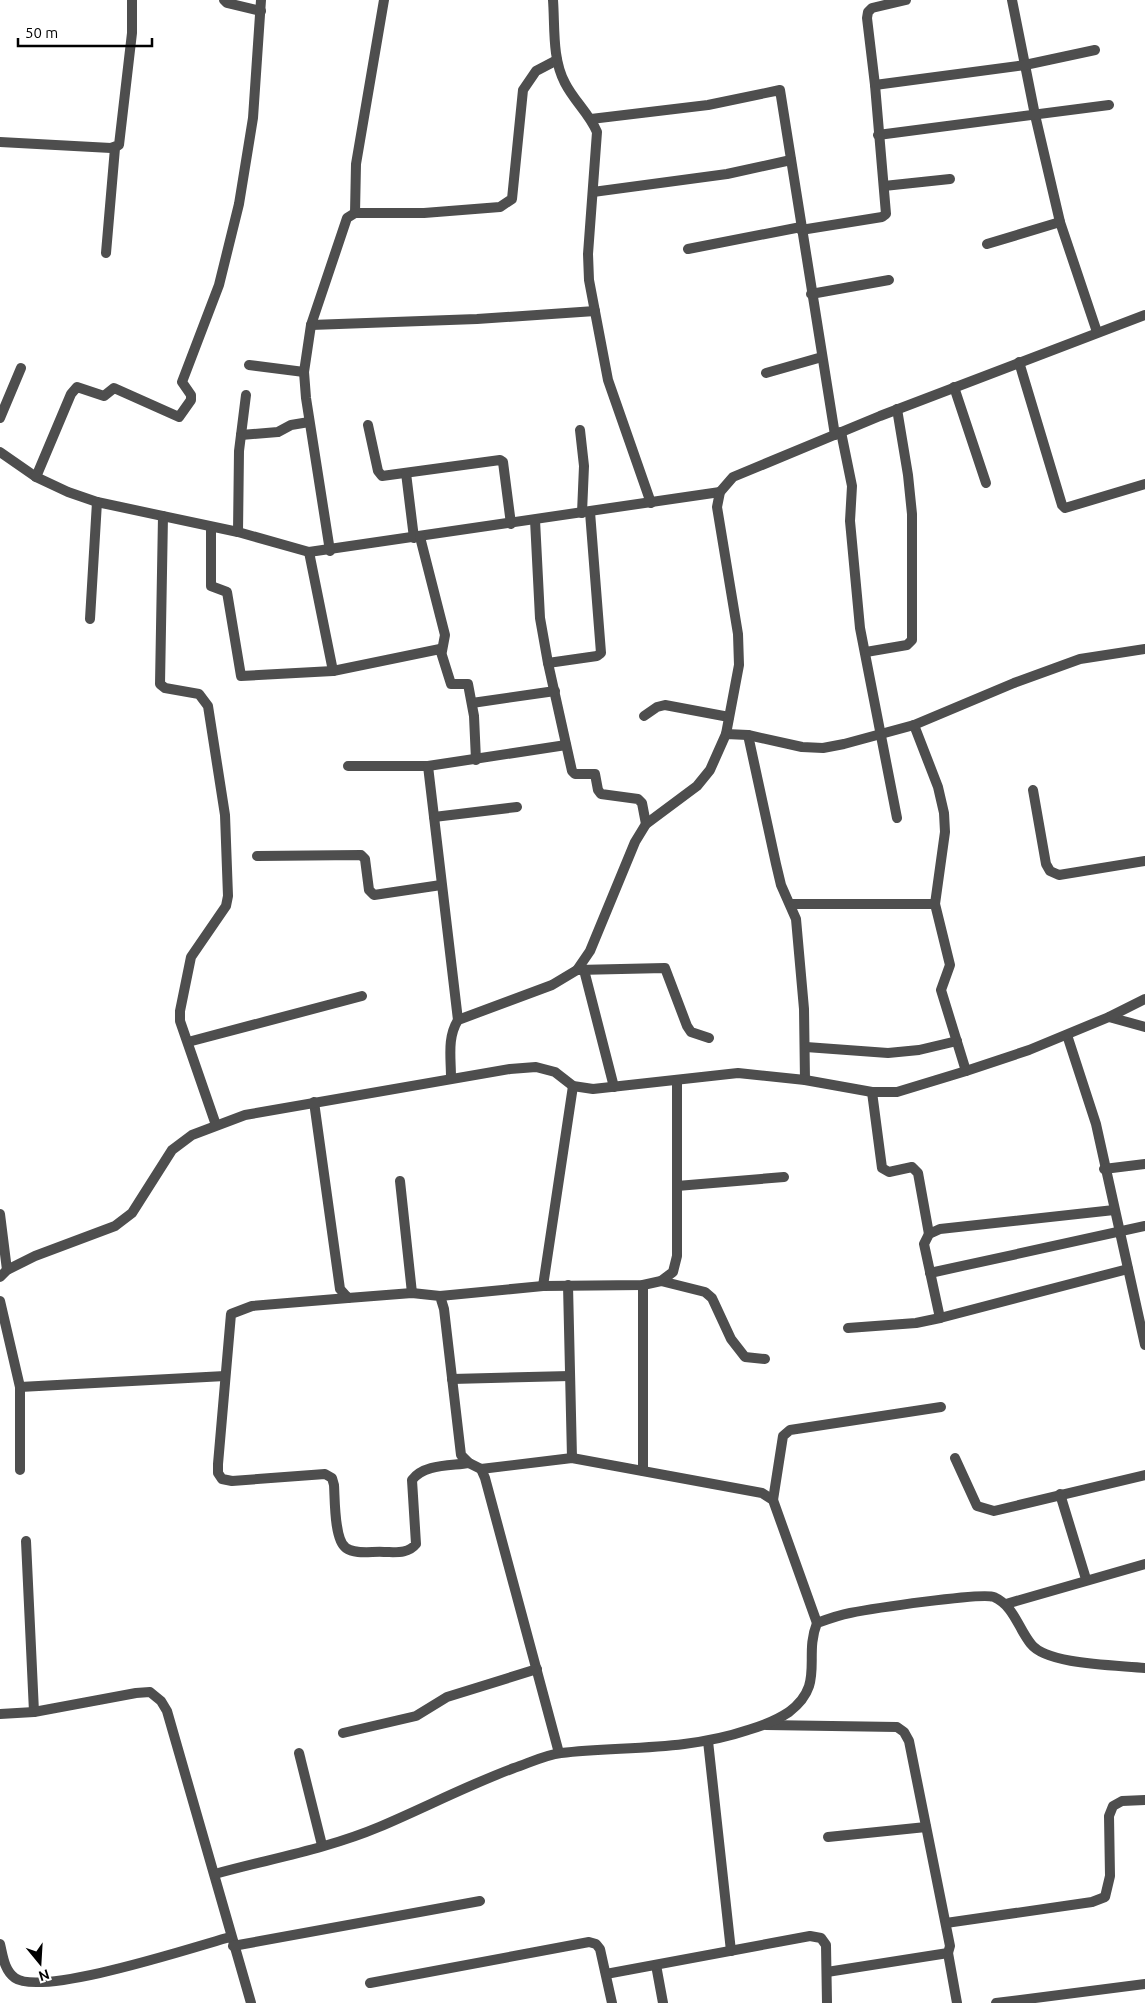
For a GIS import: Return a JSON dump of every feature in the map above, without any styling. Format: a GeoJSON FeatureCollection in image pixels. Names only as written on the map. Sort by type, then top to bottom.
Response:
{"type":"FeatureCollection","features":[{"type":"Feature","properties":{"kind":"street"},"geometry":{"type":"LineString","coordinates":[[106,253],[115,148],[121,140],[132,32],[132,0]]}},
{"type":"Feature","properties":{"kind":"street"},"geometry":{"type":"LineString","coordinates":[[36,477],[71,394],[77,387],[104,396],[114,388],[179,418],[192,400],[191,395],[182,382],[219,285],[239,204],[253,118],[261,5],[227,3],[224,0]]}},
{"type":"Feature","properties":{"kind":"street"},"geometry":{"type":"LineString","coordinates":[[355,212],[356,164],[384,0]]}},
{"type":"Feature","properties":{"kind":"street"},"geometry":{"type":"LineString","coordinates":[[553,0],[557,60],[566,84],[591,119],[596,132],[588,254],[589,280],[595,311],[612,394],[651,503]]}},
{"type":"Feature","properties":{"kind":"street"},"geometry":{"type":"LineString","coordinates":[[688,249],[801,228],[882,216],[887,210],[878,135],[868,12],[872,8],[906,0]]}},
{"type":"Feature","properties":{"kind":"street"},"geometry":{"type":"LineString","coordinates":[[1012,0],[1034,115],[1060,222],[1097,332]]}},
{"type":"Feature","properties":{"kind":"street"},"geometry":{"type":"LineString","coordinates":[[875,85],[1025,65],[1095,50]]}},
{"type":"Feature","properties":{"kind":"street"},"geometry":{"type":"LineString","coordinates":[[330,551],[309,422],[304,372],[311,325],[347,218],[355,212],[424,213],[500,208],[510,203],[512,199],[523,90],[536,71],[557,60]]}},
{"type":"Feature","properties":{"kind":"street"},"geometry":{"type":"LineString","coordinates":[[591,119],[708,105],[780,90],[822,357],[838,434],[852,486],[850,521],[860,628],[898,818]]}},
{"type":"Feature","properties":{"kind":"street"},"geometry":{"type":"LineString","coordinates":[[878,135],[1109,105]]}},
{"type":"Feature","properties":{"kind":"street"},"geometry":{"type":"LineString","coordinates":[[0,142],[115,148]]}},
{"type":"Feature","properties":{"kind":"street"},"geometry":{"type":"LineString","coordinates":[[593,192],[727,174],[791,160]]}},
{"type":"Feature","properties":{"kind":"street"},"geometry":{"type":"LineString","coordinates":[[884,186],[950,179]]}},
{"type":"Feature","properties":{"kind":"street"},"geometry":{"type":"LineString","coordinates":[[987,244],[1060,222]]}},
{"type":"Feature","properties":{"kind":"street"},"geometry":{"type":"LineString","coordinates":[[811,294],[890,280]]}},
{"type":"Feature","properties":{"kind":"street"},"geometry":{"type":"LineString","coordinates":[[311,325],[477,319],[595,311]]}},
{"type":"Feature","properties":{"kind":"street"},"geometry":{"type":"LineString","coordinates":[[614,1087],[581,970],[635,842],[646,824],[697,786],[710,770],[726,734],[739,665],[738,634],[717,507],[720,492],[733,477],[897,409],[1145,315]]}},
{"type":"Feature","properties":{"kind":"street"},"geometry":{"type":"LineString","coordinates":[[766,373],[822,357]]}},
{"type":"Feature","properties":{"kind":"street"},"geometry":{"type":"LineString","coordinates":[[1019,362],[1062,505],[1065,508],[1145,484]]}},
{"type":"Feature","properties":{"kind":"street"},"geometry":{"type":"LineString","coordinates":[[249,365],[304,372]]}},
{"type":"Feature","properties":{"kind":"street"},"geometry":{"type":"LineString","coordinates":[[0,418],[21,368]]}},
{"type":"Feature","properties":{"kind":"street"},"geometry":{"type":"LineString","coordinates":[[954,388],[986,483]]}},
{"type":"Feature","properties":{"kind":"street"},"geometry":{"type":"LineString","coordinates":[[238,532],[237,483],[246,395]]}},
{"type":"Feature","properties":{"kind":"street"},"geometry":{"type":"LineString","coordinates":[[866,652],[907,645],[912,640],[912,514],[908,475],[897,409]]}},
{"type":"Feature","properties":{"kind":"street"},"geometry":{"type":"LineString","coordinates":[[241,435],[278,432],[292,425],[309,422]]}},
{"type":"Feature","properties":{"kind":"street"},"geometry":{"type":"LineString","coordinates":[[368,425],[380,475],[500,460],[506,466],[511,524]]}},
{"type":"Feature","properties":{"kind":"street"},"geometry":{"type":"LineString","coordinates":[[548,663],[597,656],[601,653],[586,513],[580,430]]}},
{"type":"Feature","properties":{"kind":"street"},"geometry":{"type":"LineString","coordinates":[[0,452],[36,477],[68,492],[97,502],[238,532],[309,552],[330,551],[720,492]]}},
{"type":"Feature","properties":{"kind":"street"},"geometry":{"type":"LineString","coordinates":[[406,473],[417,538],[445,635],[442,651],[449,682],[453,684],[468,684],[472,703],[476,760]]}},
{"type":"Feature","properties":{"kind":"street"},"geometry":{"type":"LineString","coordinates":[[90,619],[97,502]]}},
{"type":"Feature","properties":{"kind":"street"},"geometry":{"type":"LineString","coordinates":[[163,516],[160,684],[165,688],[200,694],[208,706],[225,815],[228,896],[226,906],[191,957],[180,1012],[180,1021],[216,1125]]}},
{"type":"Feature","properties":{"kind":"street"},"geometry":{"type":"LineString","coordinates":[[535,520],[540,618],[548,663],[573,773],[595,774],[598,790],[601,794],[638,799],[642,803],[646,824]]}},
{"type":"Feature","properties":{"kind":"street"},"geometry":{"type":"LineString","coordinates":[[211,526],[211,586],[227,592],[241,676],[333,671],[438,648],[442,651]]}},
{"type":"Feature","properties":{"kind":"street"},"geometry":{"type":"LineString","coordinates":[[309,552],[333,671]]}},
{"type":"Feature","properties":{"kind":"street"},"geometry":{"type":"LineString","coordinates":[[726,734],[748,735],[802,747],[823,748],[914,725],[1064,664],[1095,655],[1145,649]]}},
{"type":"Feature","properties":{"kind":"street"},"geometry":{"type":"LineString","coordinates":[[472,703],[555,691]]}},
{"type":"Feature","properties":{"kind":"street"},"geometry":{"type":"LineString","coordinates":[[644,716],[657,707],[665,705],[729,717]]}},
{"type":"Feature","properties":{"kind":"street"},"geometry":{"type":"LineString","coordinates":[[914,725],[938,788],[944,813],[945,832],[935,904],[950,966],[941,990],[966,1072]]}},
{"type":"Feature","properties":{"kind":"street"},"geometry":{"type":"LineString","coordinates":[[748,735],[778,871],[796,919],[806,1047],[806,1080]]}},
{"type":"Feature","properties":{"kind":"street"},"geometry":{"type":"LineString","coordinates":[[348,766],[428,766],[566,745]]}},
{"type":"Feature","properties":{"kind":"street"},"geometry":{"type":"LineString","coordinates":[[428,766],[458,1020],[452,1030],[450,1041],[451,1078]]}},
{"type":"Feature","properties":{"kind":"street"},"geometry":{"type":"LineString","coordinates":[[1033,790],[1046,864],[1050,871],[1059,875],[1145,861]]}},
{"type":"Feature","properties":{"kind":"street"},"geometry":{"type":"LineString","coordinates":[[434,816],[517,807]]}},
{"type":"Feature","properties":{"kind":"street"},"geometry":{"type":"LineString","coordinates":[[257,856],[361,855],[364,858],[369,890],[374,894],[441,885]]}},
{"type":"Feature","properties":{"kind":"street"},"geometry":{"type":"LineString","coordinates":[[791,904],[935,904]]}},
{"type":"Feature","properties":{"kind":"street"},"geometry":{"type":"LineString","coordinates":[[458,1020],[552,985],[581,970],[665,968],[687,1026],[691,1032],[709,1038]]}},
{"type":"Feature","properties":{"kind":"street"},"geometry":{"type":"LineString","coordinates":[[188,1042],[362,996]]}},
{"type":"Feature","properties":{"kind":"street"},"geometry":{"type":"LineString","coordinates":[[0,1214],[4,1274],[35,1256],[115,1226],[132,1213],[172,1150],[192,1135],[245,1115],[451,1078],[536,1068],[554,1072],[573,1086],[593,1088],[677,1081],[738,1073],[806,1080],[872,1092],[897,1092],[966,1072],[1067,1035],[1145,999]]}},
{"type":"Feature","properties":{"kind":"street"},"geometry":{"type":"LineString","coordinates":[[1108,1017],[1145,1027]]}},
{"type":"Feature","properties":{"kind":"street"},"geometry":{"type":"LineString","coordinates":[[1067,1035],[1090,1103],[1104,1169],[1143,1324],[1145,1345]]}},
{"type":"Feature","properties":{"kind":"street"},"geometry":{"type":"LineString","coordinates":[[806,1047],[888,1053],[919,1050],[957,1041]]}},
{"type":"Feature","properties":{"kind":"street"},"geometry":{"type":"LineString","coordinates":[[469,1463],[428,1469],[417,1473],[412,1480],[417,1536],[416,1544],[411,1550],[355,1551],[346,1549],[340,1542],[338,1533],[332,1478],[325,1474],[232,1481],[222,1478],[218,1473],[218,1464],[231,1314],[252,1306],[348,1298],[412,1294],[440,1296],[568,1284],[643,1285],[661,1281],[673,1272],[677,1256],[677,1081]]}},
{"type":"Feature","properties":{"kind":"street"},"geometry":{"type":"LineString","coordinates":[[543,1286],[573,1086]]}},
{"type":"Feature","properties":{"kind":"street"},"geometry":{"type":"LineString","coordinates":[[872,1092],[882,1168],[889,1172],[912,1167],[918,1173],[928,1234],[924,1244],[940,1318]]}},
{"type":"Feature","properties":{"kind":"street"},"geometry":{"type":"LineString","coordinates":[[314,1102],[337,1274],[340,1289],[348,1298]]}},
{"type":"Feature","properties":{"kind":"street"},"geometry":{"type":"LineString","coordinates":[[1104,1169],[1145,1164]]}},
{"type":"Feature","properties":{"kind":"street"},"geometry":{"type":"LineString","coordinates":[[677,1186],[784,1177]]}},
{"type":"Feature","properties":{"kind":"street"},"geometry":{"type":"LineString","coordinates":[[400,1181],[412,1294]]}},
{"type":"Feature","properties":{"kind":"street"},"geometry":{"type":"LineString","coordinates":[[928,1234],[940,1229],[1114,1210]]}},
{"type":"Feature","properties":{"kind":"street"},"geometry":{"type":"LineString","coordinates":[[930,1273],[1145,1226]]}},
{"type":"Feature","properties":{"kind":"street"},"geometry":{"type":"LineString","coordinates":[[848,1328],[916,1323],[940,1318],[1128,1269]]}},
{"type":"Feature","properties":{"kind":"street"},"geometry":{"type":"LineString","coordinates":[[661,1281],[705,1292],[712,1298],[738,1350],[745,1357],[765,1359]]}},
{"type":"Feature","properties":{"kind":"street"},"geometry":{"type":"LineString","coordinates":[[568,1284],[572,1458]]}},
{"type":"Feature","properties":{"kind":"street"},"geometry":{"type":"LineString","coordinates":[[643,1285],[643,1471]]}},
{"type":"Feature","properties":{"kind":"street"},"geometry":{"type":"LineString","coordinates":[[440,1296],[444,1310],[461,1455],[469,1463],[481,1469],[572,1458],[762,1493],[773,1500]]}},
{"type":"Feature","properties":{"kind":"street"},"geometry":{"type":"LineString","coordinates":[[0,1301],[20,1387],[20,1470]]}},
{"type":"Feature","properties":{"kind":"street"},"geometry":{"type":"LineString","coordinates":[[20,1387],[225,1376]]}},
{"type":"Feature","properties":{"kind":"street"},"geometry":{"type":"LineString","coordinates":[[452,1379],[570,1376]]}},
{"type":"Feature","properties":{"kind":"street"},"geometry":{"type":"LineString","coordinates":[[215,1874],[378,1828],[494,1775],[559,1753],[677,1746],[708,1741],[766,1724],[788,1713],[803,1700],[812,1684],[814,1666],[812,1637],[817,1623],[773,1500],[783,1436],[790,1430],[941,1407]]}},
{"type":"Feature","properties":{"kind":"street"},"geometry":{"type":"LineString","coordinates":[[955,1458],[977,1506],[985,1510],[994,1511],[1145,1474]]}},
{"type":"Feature","properties":{"kind":"street"},"geometry":{"type":"LineString","coordinates":[[481,1469],[559,1753]]}},
{"type":"Feature","properties":{"kind":"street"},"geometry":{"type":"LineString","coordinates":[[1060,1494],[1086,1580]]}},
{"type":"Feature","properties":{"kind":"street"},"geometry":{"type":"LineString","coordinates":[[26,1541],[34,1712]]}},
{"type":"Feature","properties":{"kind":"street"},"geometry":{"type":"LineString","coordinates":[[1006,1604],[1145,1564]]}},
{"type":"Feature","properties":{"kind":"street"},"geometry":{"type":"LineString","coordinates":[[817,1623],[850,1613],[971,1596],[992,1596],[1006,1604],[1037,1651],[1054,1657],[1145,1668]]}},
{"type":"Feature","properties":{"kind":"street"},"geometry":{"type":"LineString","coordinates":[[343,1733],[416,1716],[447,1697],[537,1669]]}},
{"type":"Feature","properties":{"kind":"street"},"geometry":{"type":"LineString","coordinates":[[0,1714],[34,1712],[136,1693],[150,1692],[161,1701],[167,1711],[251,2003]]}},
{"type":"Feature","properties":{"kind":"street"},"geometry":{"type":"LineString","coordinates":[[766,1724],[897,1727],[904,1732],[909,1741],[946,1923],[950,1946],[948,1953],[957,2003]]}},
{"type":"Feature","properties":{"kind":"street"},"geometry":{"type":"LineString","coordinates":[[708,1741],[731,1951]]}},
{"type":"Feature","properties":{"kind":"street"},"geometry":{"type":"LineString","coordinates":[[299,1754],[322,1845]]}},
{"type":"Feature","properties":{"kind":"street"},"geometry":{"type":"LineString","coordinates":[[946,1923],[1092,1902],[1105,1897],[1110,1876],[1109,1816],[1114,1806],[1122,1801],[1145,1800]]}},
{"type":"Feature","properties":{"kind":"street"},"geometry":{"type":"LineString","coordinates":[[828,1837],[926,1827]]}},
{"type":"Feature","properties":{"kind":"street"},"geometry":{"type":"LineString","coordinates":[[0,1944],[8,1971],[16,1979],[26,1982],[53,1981],[99,1973],[232,1941],[480,1901]]}},
{"type":"Feature","properties":{"kind":"street"},"geometry":{"type":"LineString","coordinates":[[606,1974],[810,1936],[821,1938],[826,1945],[827,2003]]}},
{"type":"Feature","properties":{"kind":"street"},"geometry":{"type":"LineString","coordinates":[[370,1983],[589,1942],[596,1944],[600,1949],[612,2003]]}},
{"type":"Feature","properties":{"kind":"street"},"geometry":{"type":"LineString","coordinates":[[827,1972],[948,1953]]}},
{"type":"Feature","properties":{"kind":"street"},"geometry":{"type":"LineString","coordinates":[[656,1965],[663,2003]]}},
{"type":"Feature","properties":{"kind":"street"},"geometry":{"type":"LineString","coordinates":[[996,2003],[1145,1984]]}}]}
